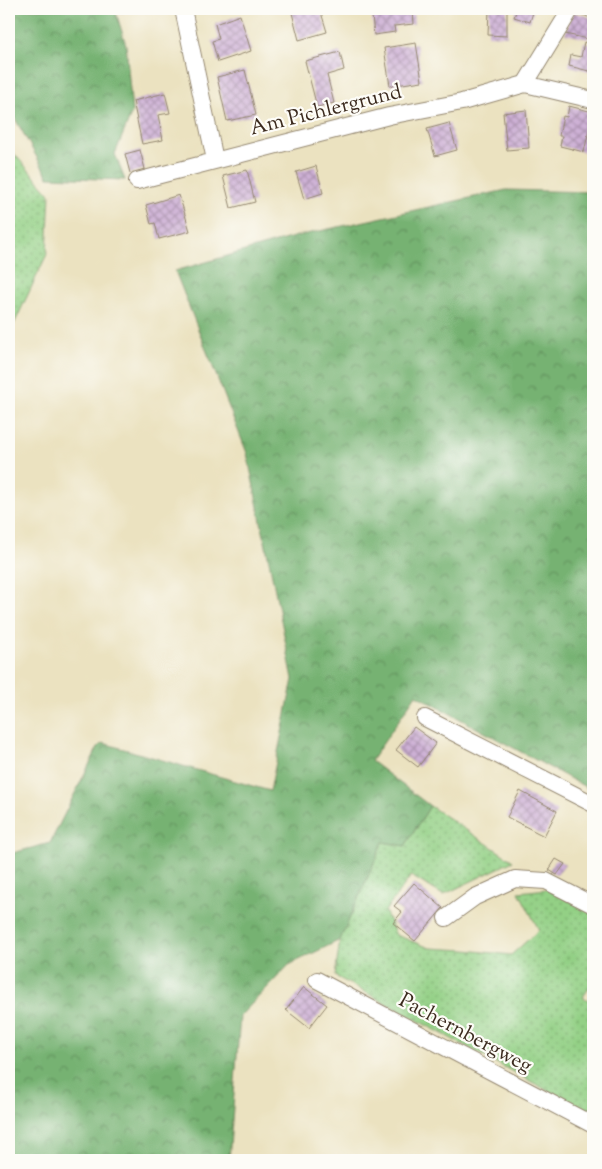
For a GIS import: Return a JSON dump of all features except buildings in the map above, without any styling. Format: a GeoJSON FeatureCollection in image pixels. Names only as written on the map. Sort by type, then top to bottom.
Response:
{"type":"FeatureCollection","features":[{"type":"Feature","properties":{"kind":"street"},"geometry":{"type":"LineString","coordinates":[[183,9],[215,160]]}},
{"type":"Feature","properties":{"kind":"street"},"geometry":{"type":"LineString","coordinates":[[525,84],[571,9]]}},
{"type":"Feature","properties":{"kind":"street","name":"Am Pichlergrund"},"geometry":{"type":"LineString","coordinates":[[137,181],[389,116],[462,102],[525,84],[593,100]]}},
{"type":"Feature","properties":{"kind":"street"},"geometry":{"type":"LineString","coordinates":[[425,718],[593,804]]}},
{"type":"Feature","properties":{"kind":"street"},"geometry":{"type":"LineString","coordinates":[[446,918],[475,896],[515,879],[546,881],[593,905]]}},
{"type":"Feature","properties":{"kind":"street","name":"Pachernbergweg"},"geometry":{"type":"LineString","coordinates":[[317,980],[593,1125]]}},
{"type":"Feature","properties":{"kind":"green space"},"geometry":{"type":"Polygon","coordinates":[[[9,9],[115,9],[126,45],[132,112],[115,154],[125,180],[48,177],[9,108],[9,9]]]}},
{"type":"Feature","properties":{"kind":"green space"},"geometry":{"type":"Polygon","coordinates":[[[9,148],[50,194],[47,254],[9,335],[9,148]]]}},
{"type":"Feature","properties":{"kind":"green space"},"geometry":{"type":"Polygon","coordinates":[[[506,190],[593,192],[593,791],[416,695],[371,761],[430,806],[405,846],[383,842],[340,940],[289,965],[240,1016],[229,1160],[9,1160],[9,854],[50,843],[98,747],[103,743],[270,791],[293,679],[247,453],[175,271],[297,236],[506,190]]]}},
{"type":"Feature","properties":{"kind":"green space"},"geometry":{"type":"Polygon","coordinates":[[[430,806],[513,861],[443,895],[411,876],[385,911],[396,935],[430,948],[511,955],[539,930],[519,892],[547,889],[593,913],[593,982],[583,997],[593,1003],[593,1115],[335,976],[340,940],[383,842],[405,846],[430,806]]]}}]}
